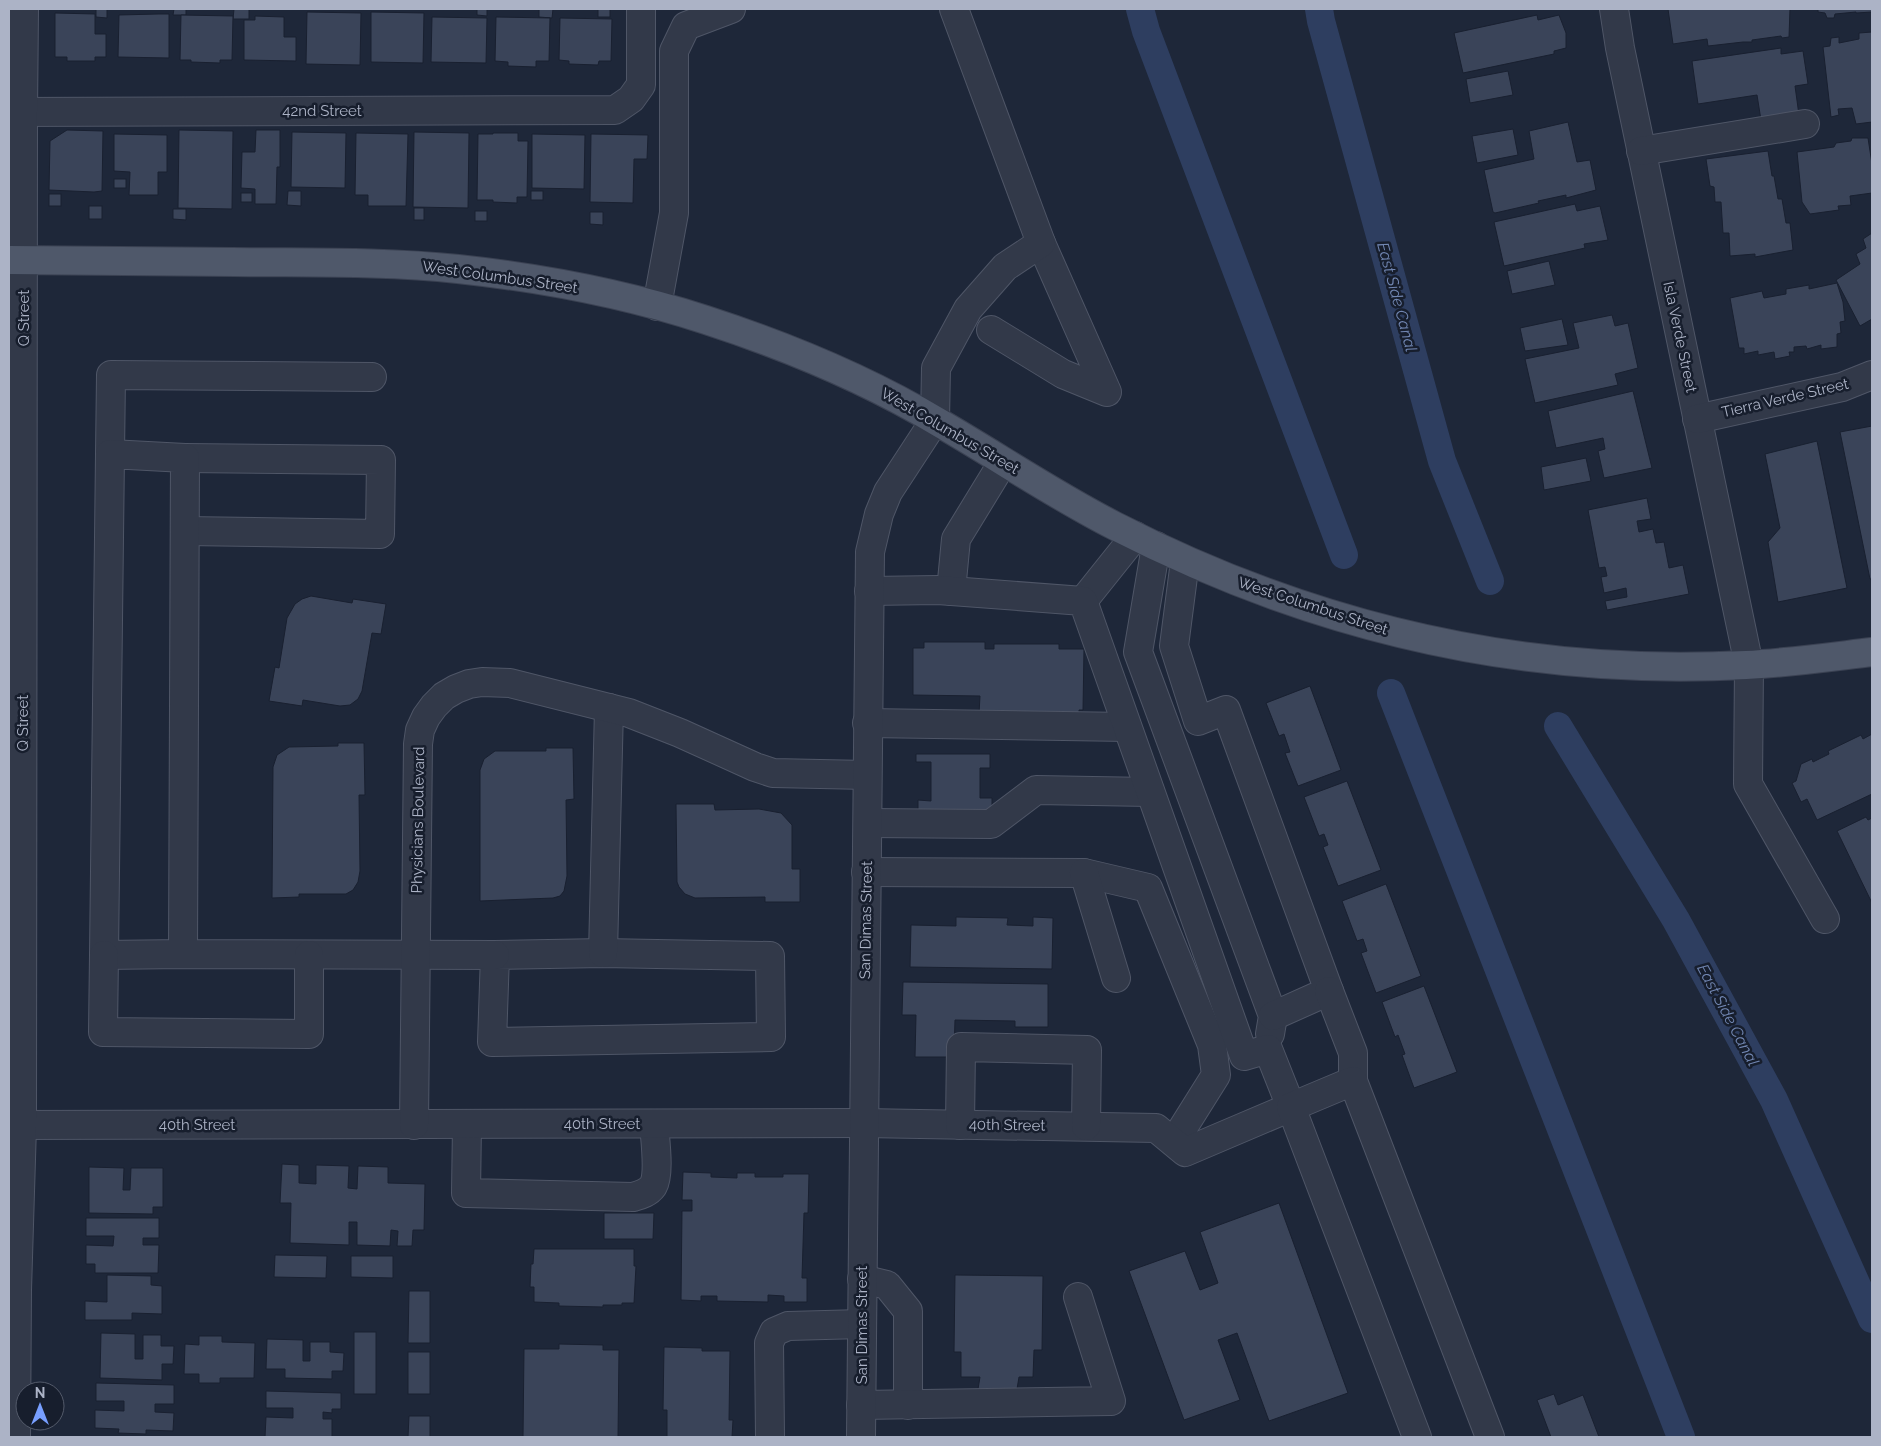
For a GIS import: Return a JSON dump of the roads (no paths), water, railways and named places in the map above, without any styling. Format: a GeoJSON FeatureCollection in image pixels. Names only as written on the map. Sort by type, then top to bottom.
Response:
{"type":"FeatureCollection","features":[{"type":"Feature","properties":{"kind":"main road","name":"West Columbus Street"},"geometry":{"type":"LineString","coordinates":[[16,260],[371,263],[455,268],[539,279],[622,297],[704,319],[784,348],[862,381],[935,420],[1053,492],[1185,561],[1263,593],[1335,616],[1426,640],[1510,655],[1586,663],[1671,667],[1749,665],[1872,652]]}},
{"type":"Feature","properties":{"kind":"street","name":"Q Street"},"geometry":{"type":"LineString","coordinates":[[16,1437],[16,112],[24,9]]}},
{"type":"Feature","properties":{"kind":"street","name":"42nd Street"},"geometry":{"type":"LineString","coordinates":[[16,112],[615,110],[631,99],[641,85],[641,9]]}},
{"type":"Feature","properties":{"kind":"street"},"geometry":{"type":"LineString","coordinates":[[657,306],[674,213],[674,51],[686,26],[731,9]]}},
{"type":"Feature","properties":{"kind":"street"},"geometry":{"type":"LineString","coordinates":[[954,9],[1041,243],[1107,392],[1063,374],[991,330]]}},
{"type":"Feature","properties":{"kind":"street","name":"Isla Verde Street"},"geometry":{"type":"LineString","coordinates":[[1614,9],[1641,151],[1749,665],[1748,784],[1826,919]]}},
{"type":"Feature","properties":{"kind":"street"},"geometry":{"type":"LineString","coordinates":[[1641,151],[1805,124]]}},
{"type":"Feature","properties":{"kind":"street"},"geometry":{"type":"LineString","coordinates":[[935,420],[936,368],[968,310],[1005,267],[1041,243]]}},
{"type":"Feature","properties":{"kind":"street"},"geometry":{"type":"LineString","coordinates":[[309,954],[309,1034],[103,1032],[111,375],[372,377]]}},
{"type":"Feature","properties":{"kind":"street","name":"Tierra Verde Street"},"geometry":{"type":"LineString","coordinates":[[1697,419],[1842,387],[1872,375]]}},
{"type":"Feature","properties":{"kind":"street","name":"San Dimas Street"},"geometry":{"type":"LineString","coordinates":[[861,1437],[870,552],[879,514],[888,492],[935,420]]}},
{"type":"Feature","properties":{"kind":"street"},"geometry":{"type":"LineString","coordinates":[[110,454],[185,458],[381,460],[380,534],[185,531]]}},
{"type":"Feature","properties":{"kind":"street"},"geometry":{"type":"LineString","coordinates":[[184,954],[185,458]]}},
{"type":"Feature","properties":{"kind":"street"},"geometry":{"type":"LineString","coordinates":[[951,591],[956,539],[1003,462]]}},
{"type":"Feature","properties":{"kind":"street"},"geometry":{"type":"LineString","coordinates":[[869,591],[951,591],[1083,601],[1145,541]]}},
{"type":"Feature","properties":{"kind":"street"},"geometry":{"type":"LineString","coordinates":[[1145,541],[1138,652],[1273,1016],[1268,1049],[1416,1437]]}},
{"type":"Feature","properties":{"kind":"street"},"geometry":{"type":"LineString","coordinates":[[1185,561],[1174,646],[1198,721],[1226,710],[1329,991],[1354,1053],[1353,1081],[1490,1437]]}},
{"type":"Feature","properties":{"kind":"street"},"geometry":{"type":"LineString","coordinates":[[1083,601],[1244,1056],[1268,1049]]}},
{"type":"Feature","properties":{"kind":"street","name":"Physicians Boulevard"},"geometry":{"type":"LineString","coordinates":[[414,1125],[418,744],[423,724],[434,706],[456,689],[482,682],[510,683],[629,713],[773,773],[867,775]]}},
{"type":"Feature","properties":{"kind":"street"},"geometry":{"type":"LineString","coordinates":[[603,953],[609,708]]}},
{"type":"Feature","properties":{"kind":"street"},"geometry":{"type":"LineString","coordinates":[[867,723],[1127,727]]}},
{"type":"Feature","properties":{"kind":"street"},"geometry":{"type":"LineString","coordinates":[[868,823],[992,824],[1036,790],[1150,792]]}},
{"type":"Feature","properties":{"kind":"street"},"geometry":{"type":"LineString","coordinates":[[866,872],[1084,873],[1148,888],[1212,1045],[1216,1075],[1180,1147]]}},
{"type":"Feature","properties":{"kind":"street"},"geometry":{"type":"LineString","coordinates":[[1084,873],[1116,978]]}},
{"type":"Feature","properties":{"kind":"street"},"geometry":{"type":"LineString","coordinates":[[104,955],[603,953],[770,956],[771,1037],[492,1042],[495,954]]}},
{"type":"Feature","properties":{"kind":"street"},"geometry":{"type":"LineString","coordinates":[[1273,1016],[1329,991]]}},
{"type":"Feature","properties":{"kind":"street"},"geometry":{"type":"LineString","coordinates":[[960,1125],[961,1047],[1087,1050],[1086,1126]]}},
{"type":"Feature","properties":{"kind":"street"},"geometry":{"type":"LineString","coordinates":[[1180,1147],[1291,1107],[1353,1081]]}},
{"type":"Feature","properties":{"kind":"street","name":"40th Street"},"geometry":{"type":"LineString","coordinates":[[15,1126],[864,1123],[1086,1126],[1156,1128],[1180,1147]]}},
{"type":"Feature","properties":{"kind":"street"},"geometry":{"type":"LineString","coordinates":[[466,1124],[466,1193],[633,1197],[644,1194],[652,1188],[656,1179],[654,1124]]}},
{"type":"Feature","properties":{"kind":"street"},"geometry":{"type":"LineString","coordinates":[[862,1279],[887,1285],[908,1311],[908,1405]]}},
{"type":"Feature","properties":{"kind":"street"},"geometry":{"type":"LineString","coordinates":[[861,1405],[1111,1401],[1078,1297]]}},
{"type":"Feature","properties":{"kind":"street"},"geometry":{"type":"LineString","coordinates":[[770,1437],[769,1343],[774,1332],[788,1326],[862,1324]]}},
{"type":"Feature","properties":{"kind":"waterway"},"geometry":{"type":"LineString","coordinates":[[1140,9],[1146,31],[1344,555]]}},
{"type":"Feature","properties":{"kind":"waterway","name":"East Side Canal"},"geometry":{"type":"LineString","coordinates":[[1319,9],[1442,461],[1490,581]]}},
{"type":"Feature","properties":{"kind":"waterway"},"geometry":{"type":"LineString","coordinates":[[1391,693],[1681,1437]]}},
{"type":"Feature","properties":{"kind":"waterway","name":"East Side Canal"},"geometry":{"type":"LineString","coordinates":[[1558,726],[1676,920],[1774,1100],[1872,1319]]}}]}
